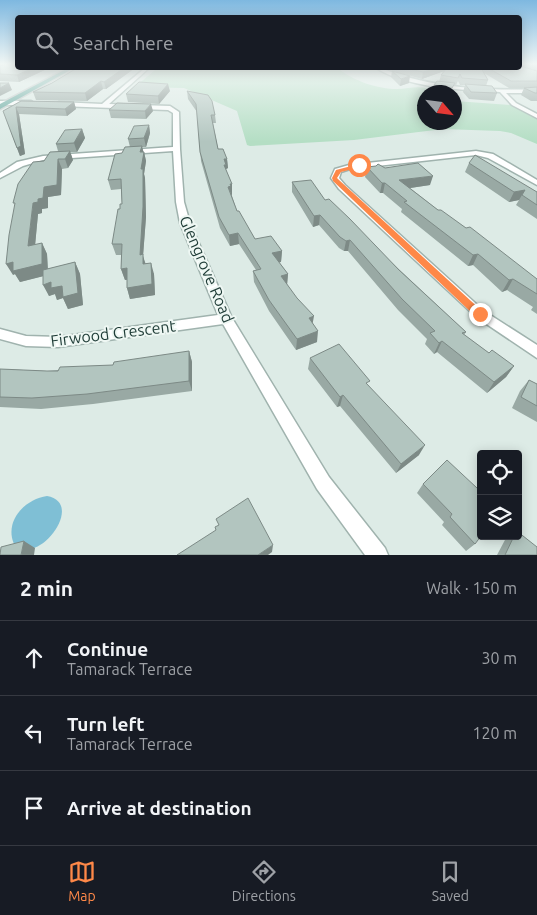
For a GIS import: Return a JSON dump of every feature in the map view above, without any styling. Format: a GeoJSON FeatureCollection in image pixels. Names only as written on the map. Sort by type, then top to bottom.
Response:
{"type":"FeatureCollection","features":[{"type":"Feature","properties":{"kind":"main road"},"geometry":{"type":"LineString","coordinates":[[2,104],[29,90]]}},
{"type":"Feature","properties":{"kind":"street"},"geometry":{"type":"LineString","coordinates":[[104,105],[122,90]]}},
{"type":"Feature","properties":{"kind":"street"},"geometry":{"type":"LineString","coordinates":[[485,90],[502,92],[537,91]]}},
{"type":"Feature","properties":{"kind":"street"},"geometry":{"type":"LineString","coordinates":[[502,92],[514,104],[537,116]]}},
{"type":"Feature","properties":{"kind":"street","name":"Glengrove Road"},"geometry":{"type":"LineString","coordinates":[[2,104],[104,105],[160,107],[174,110],[177,114],[176,149],[180,202],[186,223],[226,319],[323,483],[378,555]]}},
{"type":"Feature","properties":{"kind":"street"},"geometry":{"type":"LineString","coordinates":[[0,176],[20,164],[43,158],[176,149]]}},
{"type":"Feature","properties":{"kind":"street"},"geometry":{"type":"LineString","coordinates":[[537,183],[490,156],[476,153],[349,167],[338,171],[334,178],[480,314],[537,352]]}},
{"type":"Feature","properties":{"kind":"street","name":"Firwood Crescent"},"geometry":{"type":"LineString","coordinates":[[0,334],[26,342],[58,342],[226,319]]}},
{"type":"Feature","properties":{"kind":"green space"},"geometry":{"type":"Polygon","coordinates":[[[188,90],[417,90],[417,130],[435,130],[354,140],[247,145],[237,111],[188,90]]]}},
{"type":"Feature","properties":{"kind":"green space"},"geometry":{"type":"Polygon","coordinates":[[[462,102],[511,105],[537,119],[537,144],[511,133],[462,130],[462,102]]]}},
{"type":"Feature","properties":{"kind":"water"},"geometry":{"type":"Polygon","coordinates":[[[47,496],[57,500],[61,507],[62,515],[53,533],[46,541],[29,549],[14,544],[12,527],[18,512],[31,502],[47,496]]]}},
{"type":"Feature","properties":{"kind":"building"},"geometry":{"type":"Polygon","coordinates":[[[37,90],[89,90],[85,93],[33,92],[37,90]]]}},
{"type":"Feature","properties":{"kind":"building"},"geometry":{"type":"Polygon","coordinates":[[[130,90],[163,90],[158,96],[126,94],[130,90]]]}},
{"type":"Feature","properties":{"kind":"building"},"geometry":{"type":"Polygon","coordinates":[[[469,90],[495,90],[497,93],[471,92],[469,90]]]}},
{"type":"Feature","properties":{"kind":"building"},"geometry":{"type":"Polygon","coordinates":[[[528,90],[537,90],[537,93],[528,90]]]}},
{"type":"Feature","properties":{"kind":"building"},"geometry":{"type":"Polygon","coordinates":[[[187,91],[208,95],[212,101],[215,115],[211,115],[218,149],[223,149],[227,159],[224,159],[226,165],[224,165],[232,184],[228,187],[237,211],[239,211],[255,239],[271,236],[282,251],[272,253],[288,274],[281,276],[297,298],[314,316],[309,318],[318,331],[297,339],[269,300],[253,271],[261,269],[238,233],[229,235],[219,217],[200,152],[196,104],[187,91]]]}},
{"type":"Feature","properties":{"kind":"building"},"geometry":{"type":"Polygon","coordinates":[[[21,101],[74,102],[65,109],[16,107],[21,146],[17,148],[3,111],[21,101]]]}},
{"type":"Feature","properties":{"kind":"building"},"geometry":{"type":"Polygon","coordinates":[[[117,103],[151,104],[145,111],[109,110],[117,103]]]}},
{"type":"Feature","properties":{"kind":"building"},"geometry":{"type":"Polygon","coordinates":[[[149,125],[144,138],[128,139],[134,126],[149,125]]]}},
{"type":"Feature","properties":{"kind":"building"},"geometry":{"type":"Polygon","coordinates":[[[82,129],[74,143],[56,144],[65,130],[82,129]]]}},
{"type":"Feature","properties":{"kind":"building"},"geometry":{"type":"Polygon","coordinates":[[[142,146],[140,152],[144,152],[141,169],[143,169],[143,207],[140,255],[143,254],[143,264],[151,263],[152,284],[127,288],[127,268],[121,269],[122,244],[112,244],[118,209],[120,209],[120,204],[122,204],[121,179],[108,180],[115,154],[122,153],[125,147],[142,146]]]}},
{"type":"Feature","properties":{"kind":"building"},"geometry":{"type":"Polygon","coordinates":[[[70,151],[65,159],[58,159],[57,185],[44,187],[43,198],[33,203],[28,246],[42,243],[42,264],[13,271],[13,262],[6,264],[15,203],[13,203],[18,184],[33,162],[44,161],[50,152],[70,151]]]}},
{"type":"Feature","properties":{"kind":"building"},"geometry":{"type":"Polygon","coordinates":[[[475,155],[537,192],[537,205],[522,195],[525,190],[514,192],[469,163],[475,155]]]}},
{"type":"Feature","properties":{"kind":"building"},"geometry":{"type":"Polygon","coordinates":[[[418,163],[433,176],[399,180],[438,210],[441,210],[466,228],[470,227],[537,279],[537,294],[513,279],[509,280],[478,254],[473,255],[404,202],[407,201],[385,183],[382,183],[367,167],[378,164],[385,168],[418,163]]]}},
{"type":"Feature","properties":{"kind":"building"},"geometry":{"type":"Polygon","coordinates":[[[311,180],[325,200],[329,199],[399,270],[466,332],[462,333],[489,353],[492,350],[514,366],[494,382],[442,341],[439,343],[430,333],[435,331],[402,299],[350,240],[346,241],[340,237],[320,215],[314,216],[292,182],[311,180]]]}},
{"type":"Feature","properties":{"kind":"building"},"geometry":{"type":"Polygon","coordinates":[[[75,262],[78,293],[63,297],[62,286],[51,288],[51,282],[43,285],[43,270],[75,262]]]}},
{"type":"Feature","properties":{"kind":"building"},"geometry":{"type":"Polygon","coordinates":[[[339,344],[370,381],[366,383],[425,445],[401,464],[343,395],[340,397],[310,358],[339,344]]]}},
{"type":"Feature","properties":{"kind":"building"},"geometry":{"type":"Polygon","coordinates":[[[189,351],[189,381],[87,394],[32,398],[0,397],[0,369],[58,371],[60,367],[113,365],[114,362],[189,351]]]}},
{"type":"Feature","properties":{"kind":"building"},"geometry":{"type":"Polygon","coordinates":[[[529,380],[537,384],[537,406],[521,397],[529,380]]]}},
{"type":"Feature","properties":{"kind":"building"},"geometry":{"type":"Polygon","coordinates":[[[447,460],[477,488],[478,540],[475,544],[450,517],[452,514],[423,484],[447,460]]]}},
{"type":"Feature","properties":{"kind":"building"},"geometry":{"type":"Polygon","coordinates":[[[248,498],[273,545],[258,555],[177,555],[216,530],[215,527],[219,525],[216,519],[248,498]]]}},
{"type":"Feature","properties":{"kind":"building"},"geometry":{"type":"Polygon","coordinates":[[[522,535],[537,547],[537,555],[505,555],[512,540],[522,540],[522,535]]]}},
{"type":"Feature","properties":{"kind":"building"},"geometry":{"type":"Polygon","coordinates":[[[24,541],[21,555],[0,555],[1,547],[24,541]]]}},
{"type":"Feature","properties":{"kind":"route"},"geometry":{"type":"LineString","coordinates":[[359,165],[343,168],[335,174],[334,178],[480,314]]}}]}
